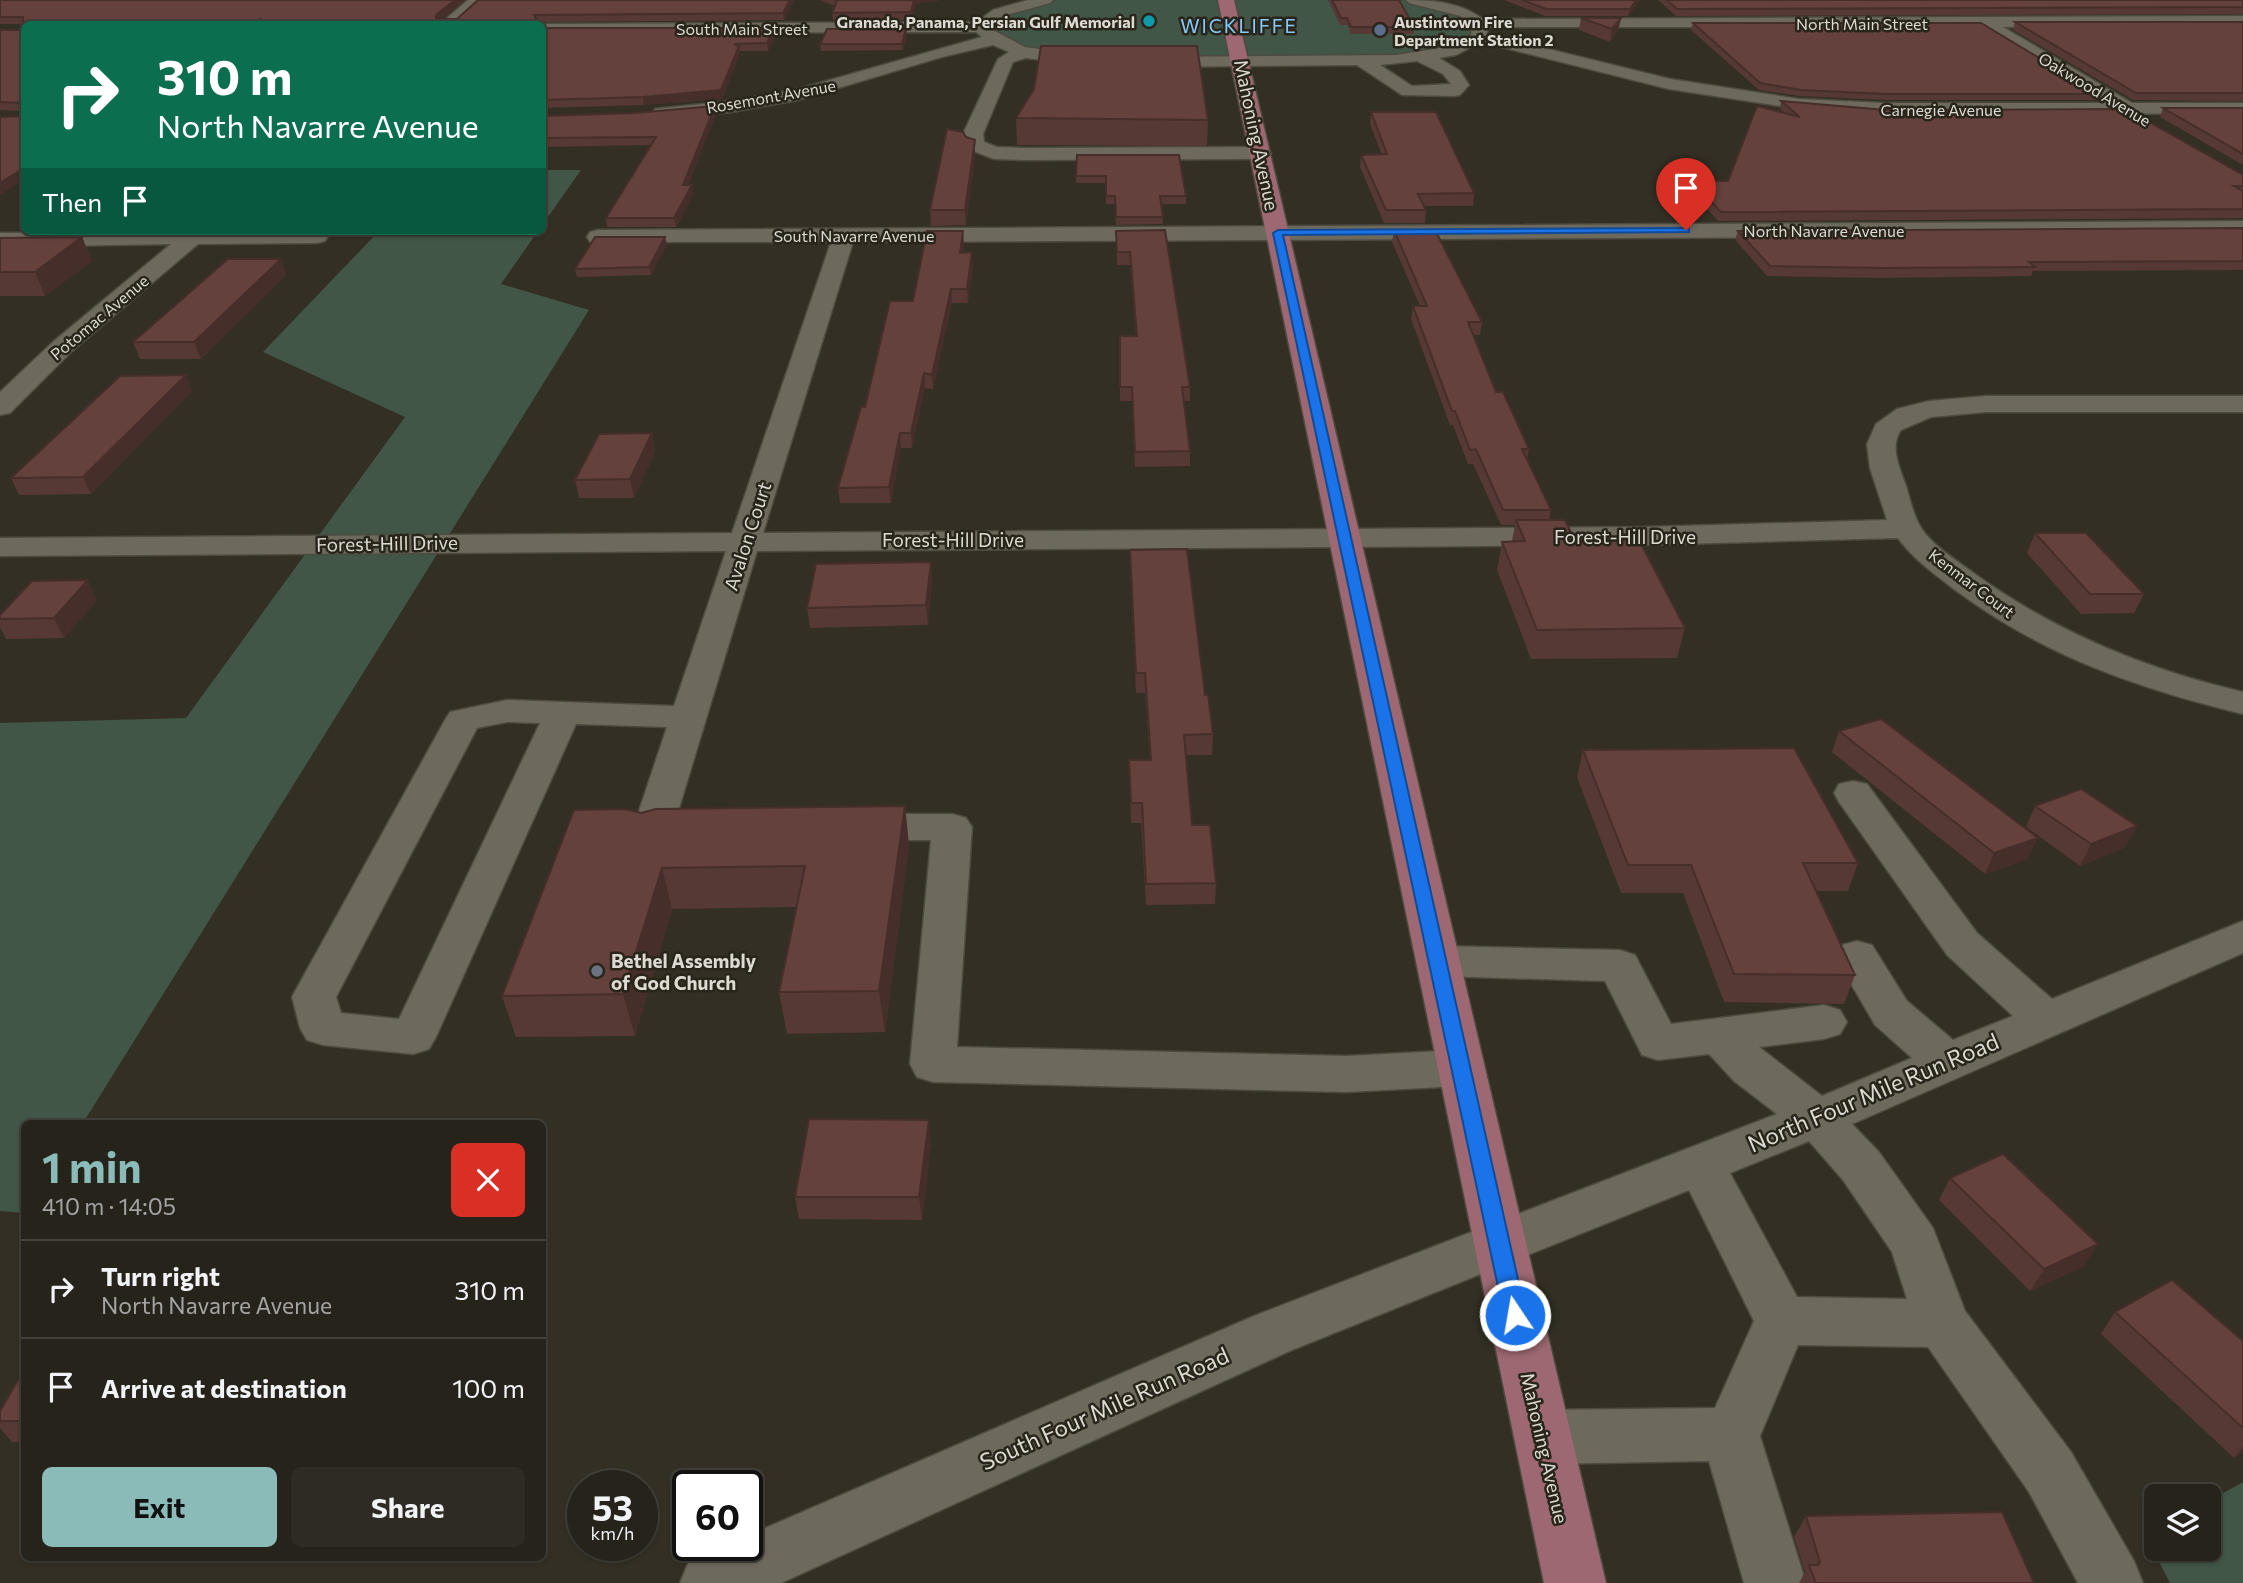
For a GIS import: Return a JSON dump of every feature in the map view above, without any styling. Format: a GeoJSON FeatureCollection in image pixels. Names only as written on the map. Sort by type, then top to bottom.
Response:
{"type":"FeatureCollection","features":[{"type":"Feature","properties":{"kind":"main road","name":"Mahoning Avenue"},"geometry":{"type":"LineString","coordinates":[[1226,0],[1575,1583]]}},
{"type":"Feature","properties":{"kind":"street"},"geometry":{"type":"LineString","coordinates":[[452,21],[477,0]]}},
{"type":"Feature","properties":{"kind":"street"},"geometry":{"type":"LineString","coordinates":[[1045,0],[989,18],[988,34],[1026,52],[1076,61],[1362,61],[1421,57],[1450,51],[1480,31],[1527,24],[1636,39],[1674,72],[1655,81]]}},
{"type":"Feature","properties":{"kind":"street"},"geometry":{"type":"LineString","coordinates":[[1414,0],[1436,2],[1465,13],[1480,31]]}},
{"type":"Feature","properties":{"kind":"street"},"geometry":{"type":"LineString","coordinates":[[1465,13],[1489,5]]}},
{"type":"Feature","properties":{"kind":"street"},"geometry":{"type":"LineString","coordinates":[[1620,5],[1632,11],[1636,39]]}},
{"type":"Feature","properties":{"kind":"street","name":"Oakwood Avenue"},"geometry":{"type":"LineString","coordinates":[[1957,6],[2161,128]]}},
{"type":"Feature","properties":{"kind":"street"},"geometry":{"type":"LineString","coordinates":[[972,9],[998,13]]}},
{"type":"Feature","properties":{"kind":"street"},"geometry":{"type":"LineString","coordinates":[[1721,9],[1737,23]]}},
{"type":"Feature","properties":{"kind":"street","name":"North Main Street"},"geometry":{"type":"LineString","coordinates":[[1636,39],[1680,31],[1672,24],[2243,21]]}},
{"type":"Feature","properties":{"kind":"street"},"geometry":{"type":"LineString","coordinates":[[1506,42],[1533,38],[1535,29],[1527,24]]}},
{"type":"Feature","properties":{"kind":"street","name":"South Main Street"},"geometry":{"type":"LineString","coordinates":[[546,28],[988,34]]}},
{"type":"Feature","properties":{"kind":"street","name":"Carnegie Avenue"},"geometry":{"type":"LineString","coordinates":[[1480,31],[1506,42],[1655,81],[1748,98],[1845,108],[2243,108]]}},
{"type":"Feature","properties":{"kind":"street","name":"Rosemont Avenue"},"geometry":{"type":"LineString","coordinates":[[643,114],[711,109],[793,96],[843,83],[988,34]]}},
{"type":"Feature","properties":{"kind":"street"},"geometry":{"type":"LineString","coordinates":[[1593,65],[1636,39]]}},
{"type":"Feature","properties":{"kind":"street"},"geometry":{"type":"LineString","coordinates":[[1026,52],[1006,60],[973,134],[975,145],[994,153],[1024,154],[1261,153]]}},
{"type":"Feature","properties":{"kind":"street"},"geometry":{"type":"LineString","coordinates":[[1362,61],[1408,91],[1454,91],[1460,85],[1458,78],[1444,66],[1421,57]]}},
{"type":"Feature","properties":{"kind":"street","name":"North Navarre Avenue"},"geometry":{"type":"LineString","coordinates":[[1278,233],[2243,228]]}},
{"type":"Feature","properties":{"kind":"street","name":"South Navarre Avenue"},"geometry":{"type":"LineString","coordinates":[[598,237],[1278,233]]}},
{"type":"Feature","properties":{"kind":"street"},"geometry":{"type":"LineString","coordinates":[[0,240],[164,235]]}},
{"type":"Feature","properties":{"kind":"street","name":"Potomac Avenue"},"geometry":{"type":"LineString","coordinates":[[0,407],[63,346],[196,235]]}},
{"type":"Feature","properties":{"kind":"street"},"geometry":{"type":"LineString","coordinates":[[257,235],[317,236]]}},
{"type":"Feature","properties":{"kind":"street","name":"Avalon Court"},"geometry":{"type":"LineString","coordinates":[[666,832],[689,717],[845,235]]}},
{"type":"Feature","properties":{"kind":"street","name":"Kenmar Court"},"geometry":{"type":"LineString","coordinates":[[2243,404],[1960,406],[1904,416],[1891,424],[1884,433],[1881,452],[1884,468],[1907,529],[1940,563],[2035,630],[2082,654],[2122,670],[2174,687],[2243,703]]}},
{"type":"Feature","properties":{"kind":"street","name":"Forest-Hill Drive"},"geometry":{"type":"LineString","coordinates":[[0,547],[1645,536],[1907,529]]}},
{"type":"Feature","properties":{"kind":"street"},"geometry":{"type":"LineString","coordinates":[[563,713],[413,1037],[323,1028],[314,997],[463,720],[507,711],[689,717]]}},
{"type":"Feature","properties":{"kind":"street"},"geometry":{"type":"LineString","coordinates":[[1853,793],[1962,944],[2046,1020]]}},
{"type":"Feature","properties":{"kind":"street"},"geometry":{"type":"LineString","coordinates":[[816,828],[952,827],[933,1064],[1347,1074],[1461,1068]]}},
{"type":"Feature","properties":{"kind":"street","name":"North Four Mile Run Road"},"geometry":{"type":"LineString","coordinates":[[1499,1241],[1817,1118],[2243,936]]}},
{"type":"Feature","properties":{"kind":"street"},"geometry":{"type":"LineString","coordinates":[[1857,956],[1891,1013],[1948,1062]]}},
{"type":"Feature","properties":{"kind":"street"},"geometry":{"type":"LineString","coordinates":[[1438,961],[1620,966],[1658,1044],[1824,1022]]}},
{"type":"Feature","properties":{"kind":"street"},"geometry":{"type":"LineString","coordinates":[[1721,1037],[1750,1068],[1817,1118],[1861,1167],[1915,1244],[1942,1323],[2050,1472],[2112,1583]]}},
{"type":"Feature","properties":{"kind":"street"},"geometry":{"type":"LineString","coordinates":[[1700,1163],[1780,1321],[1731,1436],[1775,1583]]}},
{"type":"Feature","properties":{"kind":"street","name":"South Four Mile Run Road"},"geometry":{"type":"LineString","coordinates":[[711,1583],[1273,1333],[1499,1241]]}},
{"type":"Feature","properties":{"kind":"street"},"geometry":{"type":"LineString","coordinates":[[1780,1321],[1942,1323]]}},
{"type":"Feature","properties":{"kind":"street"},"geometry":{"type":"LineString","coordinates":[[1543,1437],[1695,1433],[1731,1436]]}},
{"type":"Feature","properties":{"kind":"green space"},"geometry":{"type":"Polygon","coordinates":[[[1045,0],[1414,0],[1465,13],[1479,37],[1417,58],[1076,60],[994,40],[985,22],[1045,0]]]}},
{"type":"Feature","properties":{"kind":"green space"},"geometry":{"type":"Polygon","coordinates":[[[546,170],[581,170],[546,220],[546,170]]]}},
{"type":"Feature","properties":{"kind":"green space"},"geometry":{"type":"Polygon","coordinates":[[[375,235],[535,235],[501,284],[589,310],[85,1120],[21,1120],[21,1213],[0,1211],[0,723],[186,718],[405,417],[263,352],[375,235]]]}},
{"type":"Feature","properties":{"kind":"green space"},"geometry":{"type":"Polygon","coordinates":[[[2243,1482],[2243,1583],[2170,1583],[2159,1561],[2221,1561],[2221,1494],[2243,1482]]]}},
{"type":"Feature","properties":{"kind":"building"},"geometry":{"type":"Polygon","coordinates":[[[0,0],[455,0],[436,15],[436,19],[457,19],[478,0],[790,0],[783,13],[534,15],[537,21],[23,21],[23,17],[0,17],[0,0]]]}},
{"type":"Feature","properties":{"kind":"building"},"geometry":{"type":"Polygon","coordinates":[[[835,0],[914,0],[911,12],[832,13],[837,1],[835,0]]]}},
{"type":"Feature","properties":{"kind":"building"},"geometry":{"type":"Polygon","coordinates":[[[1332,0],[1399,0],[1414,27],[1351,27],[1347,18],[1341,18],[1332,0]]]}},
{"type":"Feature","properties":{"kind":"building"},"geometry":{"type":"Polygon","coordinates":[[[1522,0],[1636,0],[1630,9],[1546,9],[1522,0]]]}},
{"type":"Feature","properties":{"kind":"building"},"geometry":{"type":"Polygon","coordinates":[[[1667,0],[2243,0],[2243,7],[1677,9],[1667,0]]]}},
{"type":"Feature","properties":{"kind":"building"},"geometry":{"type":"Polygon","coordinates":[[[1581,18],[1621,18],[1612,29],[1581,18]]]}},
{"type":"Feature","properties":{"kind":"building"},"geometry":{"type":"Polygon","coordinates":[[[2015,22],[2243,22],[2243,93],[2136,93],[2015,22]]]}},
{"type":"Feature","properties":{"kind":"building"},"geometry":{"type":"Polygon","coordinates":[[[1693,23],[1981,23],[2099,94],[1886,94],[1801,90],[1760,83],[1693,23]]]}},
{"type":"Feature","properties":{"kind":"building"},"geometry":{"type":"Polygon","coordinates":[[[546,28],[775,28],[767,43],[734,44],[739,46],[721,90],[643,97],[546,100],[546,28]]]}},
{"type":"Feature","properties":{"kind":"building"},"geometry":{"type":"Polygon","coordinates":[[[827,29],[906,29],[902,44],[820,44],[827,29]]]}},
{"type":"Feature","properties":{"kind":"building"},"geometry":{"type":"Polygon","coordinates":[[[0,30],[21,30],[21,103],[0,102],[0,30]]]}},
{"type":"Feature","properties":{"kind":"building"},"geometry":{"type":"Polygon","coordinates":[[[1041,46],[1197,46],[1208,120],[1016,118],[1034,89],[1041,46]]]}},
{"type":"Feature","properties":{"kind":"building"},"geometry":{"type":"Polygon","coordinates":[[[1781,101],[1886,110],[2126,109],[2243,175],[2243,186],[2234,186],[2243,191],[2243,209],[1721,212],[1692,181],[1728,181],[1757,106],[1800,117],[1781,101]]]}},
{"type":"Feature","properties":{"kind":"building"},"geometry":{"type":"Polygon","coordinates":[[[715,106],[683,185],[692,185],[674,218],[606,218],[656,137],[546,138],[546,116],[634,113],[715,106]]]}},
{"type":"Feature","properties":{"kind":"building"},"geometry":{"type":"Polygon","coordinates":[[[2163,108],[2243,108],[2243,154],[2163,108]]]}},
{"type":"Feature","properties":{"kind":"building"},"geometry":{"type":"Polygon","coordinates":[[[1371,112],[1436,112],[1474,193],[1418,194],[1426,210],[1386,210],[1361,155],[1387,154],[1371,112]]]}},
{"type":"Feature","properties":{"kind":"building"},"geometry":{"type":"Polygon","coordinates":[[[21,116],[21,170],[0,183],[0,117],[21,116]]]}},
{"type":"Feature","properties":{"kind":"building"},"geometry":{"type":"Polygon","coordinates":[[[947,129],[963,132],[966,137],[975,140],[965,210],[930,210],[947,129]]]}},
{"type":"Feature","properties":{"kind":"building"},"geometry":{"type":"Polygon","coordinates":[[[1077,155],[1179,155],[1186,196],[1160,196],[1163,217],[1116,217],[1115,196],[1106,196],[1106,176],[1076,176],[1077,155]]]}},
{"type":"Feature","properties":{"kind":"building"},"geometry":{"type":"Polygon","coordinates":[[[2243,228],[2243,261],[2029,262],[2035,267],[1881,268],[1770,266],[1738,231],[2243,228]]]}},
{"type":"Feature","properties":{"kind":"building"},"geometry":{"type":"Polygon","coordinates":[[[1165,230],[1190,387],[1182,387],[1190,451],[1135,452],[1132,387],[1120,387],[1120,336],[1137,336],[1130,252],[1117,252],[1116,231],[1165,230]]]}},
{"type":"Feature","properties":{"kind":"building"},"geometry":{"type":"Polygon","coordinates":[[[1394,230],[1435,230],[1482,322],[1468,322],[1496,392],[1503,392],[1529,449],[1522,449],[1551,510],[1503,510],[1476,449],[1470,450],[1455,411],[1452,411],[1413,306],[1427,306],[1394,230]]]}},
{"type":"Feature","properties":{"kind":"building"},"geometry":{"type":"Polygon","coordinates":[[[927,231],[963,231],[960,253],[972,252],[967,289],[951,289],[932,375],[924,373],[911,433],[900,433],[889,487],[838,488],[861,407],[865,407],[890,301],[913,301],[927,231]]]}},
{"type":"Feature","properties":{"kind":"building"},"geometry":{"type":"Polygon","coordinates":[[[82,237],[35,272],[0,272],[0,238],[82,237]]]}},
{"type":"Feature","properties":{"kind":"building"},"geometry":{"type":"Polygon","coordinates":[[[595,237],[665,237],[649,267],[575,269],[595,237]]]}},
{"type":"Feature","properties":{"kind":"building"},"geometry":{"type":"Polygon","coordinates":[[[228,259],[281,259],[194,342],[133,342],[228,259]]]}},
{"type":"Feature","properties":{"kind":"building"},"geometry":{"type":"Polygon","coordinates":[[[186,375],[83,477],[11,478],[120,376],[186,375]]]}},
{"type":"Feature","properties":{"kind":"building"},"geometry":{"type":"Polygon","coordinates":[[[652,433],[630,479],[575,480],[599,434],[652,433]]]}},
{"type":"Feature","properties":{"kind":"building"},"geometry":{"type":"Polygon","coordinates":[[[1516,520],[1565,520],[1575,541],[1639,540],[1685,628],[1537,630],[1502,542],[1525,541],[1516,520]]]}},
{"type":"Feature","properties":{"kind":"building"},"geometry":{"type":"Polygon","coordinates":[[[2035,533],[2086,533],[2144,594],[2090,594],[2035,533]]]}},
{"type":"Feature","properties":{"kind":"building"},"geometry":{"type":"Polygon","coordinates":[[[1187,549],[1205,695],[1208,695],[1213,734],[1184,735],[1192,825],[1210,825],[1216,883],[1146,884],[1142,803],[1131,803],[1129,760],[1151,760],[1145,673],[1136,673],[1130,550],[1187,549]]]}},
{"type":"Feature","properties":{"kind":"building"},"geometry":{"type":"Polygon","coordinates":[[[931,562],[926,605],[807,608],[816,564],[931,562]]]}},
{"type":"Feature","properties":{"kind":"building"},"geometry":{"type":"Polygon","coordinates":[[[88,580],[54,618],[0,619],[0,615],[32,581],[88,580]]]}},
{"type":"Feature","properties":{"kind":"building"},"geometry":{"type":"Polygon","coordinates":[[[1881,719],[2038,838],[1994,853],[1839,731],[1881,719]]]}},
{"type":"Feature","properties":{"kind":"building"},"geometry":{"type":"Polygon","coordinates":[[[1794,748],[1858,863],[1803,863],[1855,975],[1734,974],[1691,865],[1628,865],[1583,750],[1794,748]]]}},
{"type":"Feature","properties":{"kind":"building"},"geometry":{"type":"Polygon","coordinates":[[[2081,789],[2137,826],[2091,844],[2035,806],[2081,789]]]}},
{"type":"Feature","properties":{"kind":"building"},"geometry":{"type":"Polygon","coordinates":[[[905,806],[879,991],[779,992],[805,866],[662,868],[623,994],[502,996],[574,810],[625,809],[641,813],[656,809],[905,806]]]}},
{"type":"Feature","properties":{"kind":"building"},"geometry":{"type":"Polygon","coordinates":[[[809,1119],[929,1120],[919,1197],[795,1197],[809,1119]]]}},
{"type":"Feature","properties":{"kind":"building"},"geometry":{"type":"Polygon","coordinates":[[[2003,1154],[2098,1244],[2044,1269],[1950,1178],[2003,1154]]]}},
{"type":"Feature","properties":{"kind":"building"},"geometry":{"type":"Polygon","coordinates":[[[2172,1280],[2243,1341],[2243,1428],[2115,1312],[2172,1280]]]}},
{"type":"Feature","properties":{"kind":"building"},"geometry":{"type":"Polygon","coordinates":[[[21,1375],[21,1421],[0,1421],[0,1411],[21,1375]]]}},
{"type":"Feature","properties":{"kind":"building"},"geometry":{"type":"Polygon","coordinates":[[[2002,1512],[2034,1583],[1816,1583],[1809,1565],[1818,1565],[1820,1562],[1806,1516],[2002,1512]]]}},
{"type":"Feature","properties":{"kind":"place","name":"Granada, Panama, Persian Gulf Memorial"},"geometry":{"type":"Point","coordinates":[1149,21]}},
{"type":"Feature","properties":{"kind":"place","name":"Austintown Fire Department Station 2"},"geometry":{"type":"Point","coordinates":[1380,30]}},
{"type":"Feature","properties":{"kind":"place","name":"Bethel Assembly of God Church"},"geometry":{"type":"Point","coordinates":[597,971]}},
{"type":"Feature","properties":{"kind":"district","name":"WICKLIFFE"},"geometry":{"type":"Point","coordinates":[1239,25]}},
{"type":"Feature","properties":{"kind":"route"},"geometry":{"type":"LineString","coordinates":[[1515,1315],[1278,233],[1686,230]]}}]}
